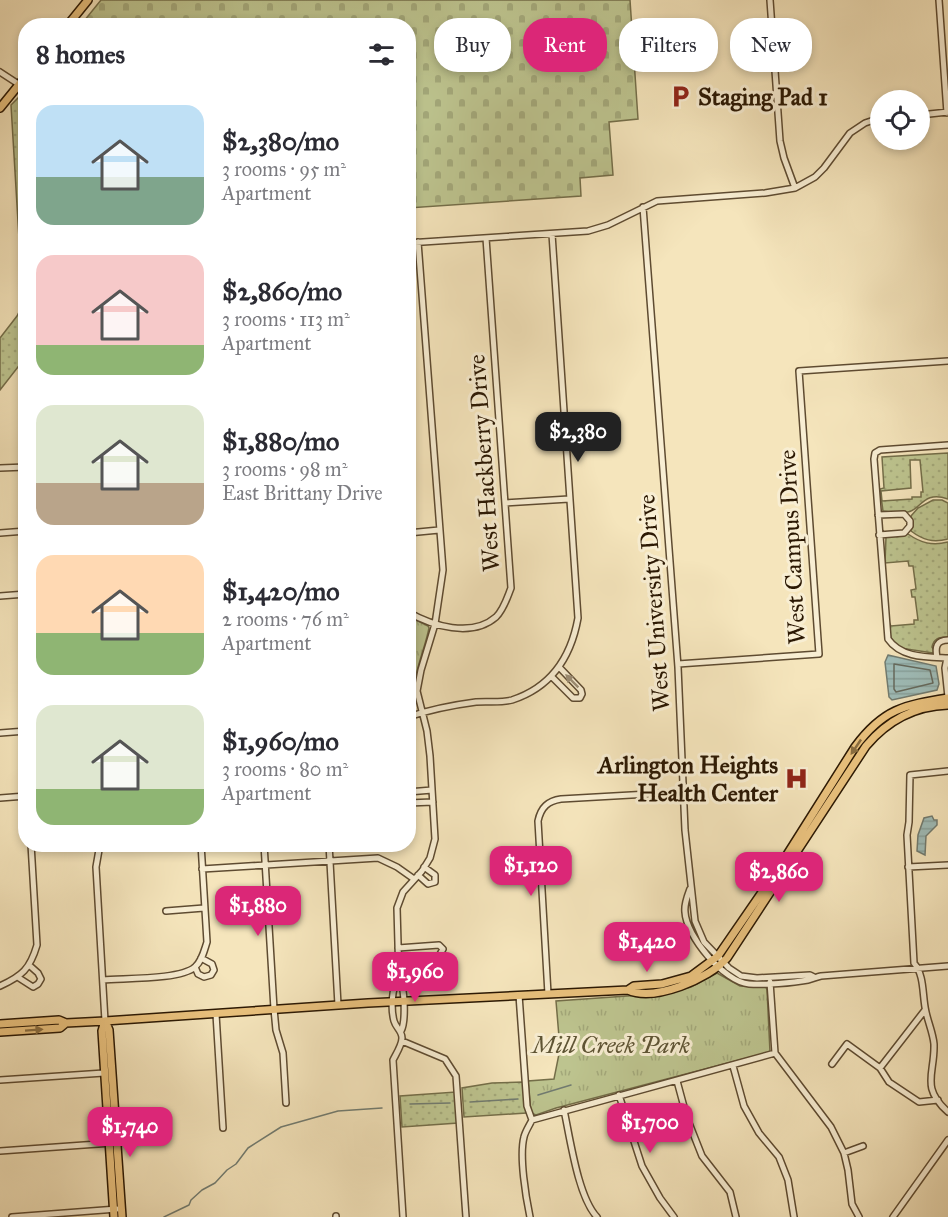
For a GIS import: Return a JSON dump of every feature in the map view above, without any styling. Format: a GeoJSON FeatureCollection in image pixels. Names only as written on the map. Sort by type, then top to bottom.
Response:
{"type":"FeatureCollection","features":[{"type":"Feature","properties":{"kind":"main road"},"geometry":{"type":"LineString","coordinates":[[73,18],[88,0]]}},
{"type":"Feature","properties":{"kind":"main road"},"geometry":{"type":"LineString","coordinates":[[0,108],[18,91]]}},
{"type":"Feature","properties":{"kind":"main road"},"geometry":{"type":"LineString","coordinates":[[719,961],[855,747],[868,731],[880,720],[906,705],[948,698]]}},
{"type":"Feature","properties":{"kind":"main road"},"geometry":{"type":"LineString","coordinates":[[0,1024],[59,1020],[66,1023],[105,1021],[393,1001],[628,990],[634,986],[677,981],[719,961],[746,931],[866,746],[877,734],[893,721],[911,711],[948,705]]}},
{"type":"Feature","properties":{"kind":"main road"},"geometry":{"type":"LineString","coordinates":[[105,1021],[102,1031],[108,1144],[116,1212],[122,1217]]}},
{"type":"Feature","properties":{"kind":"main road"},"geometry":{"type":"LineString","coordinates":[[105,1021],[109,1030],[117,1143],[116,1212]]}},
{"type":"Feature","properties":{"kind":"main road"},"geometry":{"type":"LineString","coordinates":[[0,1032],[60,1028],[66,1023]]}},
{"type":"Feature","properties":{"kind":"street"},"geometry":{"type":"LineString","coordinates":[[770,0],[780,141],[795,188]]}},
{"type":"Feature","properties":{"kind":"street"},"geometry":{"type":"LineString","coordinates":[[930,113],[947,112],[939,0]]}},
{"type":"Feature","properties":{"kind":"street"},"geometry":{"type":"LineString","coordinates":[[0,72],[18,84]]}},
{"type":"Feature","properties":{"kind":"street"},"geometry":{"type":"LineString","coordinates":[[403,1217],[393,1060],[402,1041],[401,1031],[404,1025],[402,984],[399,978],[397,908],[403,892],[424,867],[432,852],[435,839],[427,731],[417,691],[435,624],[443,570],[418,242],[588,231],[608,225],[657,201],[765,193],[795,188],[815,177],[850,133],[870,121]]}},
{"type":"Feature","properties":{"kind":"street","name":"West University Drive"},"geometry":{"type":"LineString","coordinates":[[643,207],[678,664],[690,888],[698,931],[729,977],[741,982],[948,966]]}},
{"type":"Feature","properties":{"kind":"street"},"geometry":{"type":"LineString","coordinates":[[416,714],[474,703],[510,700],[529,693],[559,668],[568,656],[575,638],[578,618],[552,234]]}},
{"type":"Feature","properties":{"kind":"street","name":"West Hackberry Drive"},"geometry":{"type":"LineString","coordinates":[[416,616],[435,624],[456,629],[478,626],[495,618],[504,607],[511,588],[486,238]]}},
{"type":"Feature","properties":{"kind":"street","name":"West Campus Drive"},"geometry":{"type":"LineString","coordinates":[[678,664],[819,654],[799,371],[948,361]]}},
{"type":"Feature","properties":{"kind":"street"},"geometry":{"type":"LineString","coordinates":[[948,446],[880,450],[874,453],[888,639],[893,647],[906,654],[948,659],[945,668],[948,698]]}},
{"type":"Feature","properties":{"kind":"street"},"geometry":{"type":"LineString","coordinates":[[0,468],[18,467]]}},
{"type":"Feature","properties":{"kind":"street"},"geometry":{"type":"LineString","coordinates":[[505,503],[569,498]]}},
{"type":"Feature","properties":{"kind":"street"},"geometry":{"type":"LineString","coordinates":[[878,515],[904,514],[910,521],[910,526],[904,533],[879,535]]}},
{"type":"Feature","properties":{"kind":"street"},"geometry":{"type":"LineString","coordinates":[[416,531],[439,530]]}},
{"type":"Feature","properties":{"kind":"street"},"geometry":{"type":"LineString","coordinates":[[0,533],[18,532]]}},
{"type":"Feature","properties":{"kind":"street"},"geometry":{"type":"LineString","coordinates":[[0,596],[18,595]]}},
{"type":"Feature","properties":{"kind":"street"},"geometry":{"type":"LineString","coordinates":[[937,657],[938,644],[948,640]]}},
{"type":"Feature","properties":{"kind":"street"},"geometry":{"type":"LineString","coordinates":[[551,676],[573,698],[580,698],[581,690],[559,668]]}},
{"type":"Feature","properties":{"kind":"street"},"geometry":{"type":"LineString","coordinates":[[0,733],[18,732]]}},
{"type":"Feature","properties":{"kind":"street"},"geometry":{"type":"LineString","coordinates":[[948,771],[910,775],[909,822],[906,835],[914,963],[919,968],[925,1010],[933,1040],[931,1090],[948,1112]]}},
{"type":"Feature","properties":{"kind":"street"},"geometry":{"type":"LineString","coordinates":[[416,791],[432,790]]}},
{"type":"Feature","properties":{"kind":"street"},"geometry":{"type":"LineString","coordinates":[[548,994],[538,821],[544,807],[551,801],[561,799],[684,792]]}},
{"type":"Feature","properties":{"kind":"street"},"geometry":{"type":"LineString","coordinates":[[0,798],[18,797]]}},
{"type":"Feature","properties":{"kind":"street"},"geometry":{"type":"LineString","coordinates":[[416,803],[433,802]]}},
{"type":"Feature","properties":{"kind":"street"},"geometry":{"type":"LineString","coordinates":[[0,986],[19,978],[29,965],[37,945],[31,852]]}},
{"type":"Feature","properties":{"kind":"street"},"geometry":{"type":"LineString","coordinates":[[99,852],[96,867],[105,1021]]}},
{"type":"Feature","properties":{"kind":"street"},"geometry":{"type":"LineString","coordinates":[[103,980],[180,975],[195,967],[207,942],[201,852]]}},
{"type":"Feature","properties":{"kind":"street"},"geometry":{"type":"LineString","coordinates":[[264,852],[274,1010],[276,1030],[283,1053],[286,1104]]}},
{"type":"Feature","properties":{"kind":"street"},"geometry":{"type":"LineString","coordinates":[[329,852],[338,1005]]}},
{"type":"Feature","properties":{"kind":"street"},"geometry":{"type":"LineString","coordinates":[[202,869],[378,858],[428,884],[435,882],[435,875],[424,867]]}},
{"type":"Feature","properties":{"kind":"street"},"geometry":{"type":"LineString","coordinates":[[908,867],[948,865]]}},
{"type":"Feature","properties":{"kind":"street"},"geometry":{"type":"LineString","coordinates":[[166,911],[204,908]]}},
{"type":"Feature","properties":{"kind":"street"},"geometry":{"type":"LineString","coordinates":[[398,948],[438,945],[443,951],[440,956],[399,959]]}},
{"type":"Feature","properties":{"kind":"street"},"geometry":{"type":"LineString","coordinates":[[195,967],[198,974],[204,977],[211,975],[214,970],[212,964],[201,958]]}},
{"type":"Feature","properties":{"kind":"street"},"geometry":{"type":"LineString","coordinates":[[19,978],[33,987],[38,984],[40,979],[38,973],[29,965]]}},
{"type":"Feature","properties":{"kind":"street"},"geometry":{"type":"LineString","coordinates":[[399,978],[395,982],[393,1001],[394,1020],[401,1031]]}},
{"type":"Feature","properties":{"kind":"street"},"geometry":{"type":"LineString","coordinates":[[770,980],[776,1053],[831,1127],[844,1153],[852,1204],[859,1217]]}},
{"type":"Feature","properties":{"kind":"street"},"geometry":{"type":"LineString","coordinates":[[519,995],[527,1106],[532,1120],[524,1138],[522,1154],[530,1217]]}},
{"type":"Feature","properties":{"kind":"street"},"geometry":{"type":"LineString","coordinates":[[880,1068],[925,1010]]}},
{"type":"Feature","properties":{"kind":"street"},"geometry":{"type":"LineString","coordinates":[[216,1014],[223,1128]]}},
{"type":"Feature","properties":{"kind":"street"},"geometry":{"type":"LineString","coordinates":[[402,1041],[445,1059],[454,1070],[466,1217]]}},
{"type":"Feature","properties":{"kind":"street"},"geometry":{"type":"LineString","coordinates":[[832,1064],[847,1044],[880,1068],[889,1082],[919,1102],[938,1100]]}},
{"type":"Feature","properties":{"kind":"street"},"geometry":{"type":"LineString","coordinates":[[532,1120],[776,1053]]}},
{"type":"Feature","properties":{"kind":"street"},"geometry":{"type":"LineString","coordinates":[[733,1066],[744,1106],[759,1133],[779,1157],[788,1180],[794,1217]]}},
{"type":"Feature","properties":{"kind":"street"},"geometry":{"type":"LineString","coordinates":[[0,1080],[104,1073]]}},
{"type":"Feature","properties":{"kind":"street"},"geometry":{"type":"LineString","coordinates":[[677,1081],[687,1118],[702,1156],[730,1192],[736,1217]]}},
{"type":"Feature","properties":{"kind":"street"},"geometry":{"type":"LineString","coordinates":[[619,1095],[642,1166],[674,1217]]}},
{"type":"Feature","properties":{"kind":"street"},"geometry":{"type":"LineString","coordinates":[[564,1110],[582,1188],[592,1212],[597,1217]]}},
{"type":"Feature","properties":{"kind":"street"},"geometry":{"type":"LineString","coordinates":[[893,1217],[948,1140]]}},
{"type":"Feature","properties":{"kind":"street"},"geometry":{"type":"LineString","coordinates":[[0,1151],[117,1143]]}},
{"type":"Feature","properties":{"kind":"street"},"geometry":{"type":"LineString","coordinates":[[844,1153],[863,1146]]}},
{"type":"Feature","properties":{"kind":"street"},"geometry":{"type":"LineString","coordinates":[[12,1217],[116,1212]]}},
{"type":"Feature","properties":{"kind":"green space"},"geometry":{"type":"Polygon","coordinates":[[[101,0],[630,0],[631,18],[619,18],[619,72],[635,72],[638,119],[609,122],[613,175],[580,178],[581,196],[416,207],[416,18],[86,18],[101,0]]]}},
{"type":"Feature","properties":{"kind":"green space"},"geometry":{"type":"Polygon","coordinates":[[[18,98],[18,222],[11,105],[18,98]]]}},
{"type":"Feature","properties":{"kind":"green space"},"geometry":{"type":"Polygon","coordinates":[[[18,314],[18,367],[0,390],[0,338],[18,314]]]}},
{"type":"Feature","properties":{"kind":"green space"},"geometry":{"type":"Polygon","coordinates":[[[948,453],[948,499],[933,497],[908,512],[883,511],[880,489],[884,488],[882,457],[948,453]],[[910,460],[911,488],[881,491],[882,501],[921,497],[921,492],[923,492],[920,460],[910,460]]]}},
{"type":"Feature","properties":{"kind":"green space"},"geometry":{"type":"Polygon","coordinates":[[[933,500],[948,503],[948,539],[928,540],[911,531],[913,525],[911,516],[918,508],[933,500]]]}},
{"type":"Feature","properties":{"kind":"green space"},"geometry":{"type":"Polygon","coordinates":[[[908,534],[927,543],[948,542],[948,637],[936,640],[932,647],[935,652],[933,653],[900,648],[896,646],[891,637],[889,622],[891,626],[914,624],[914,620],[918,620],[915,597],[912,597],[911,590],[916,589],[913,566],[909,566],[908,561],[885,563],[886,537],[908,534]]]}},
{"type":"Feature","properties":{"kind":"green space"},"geometry":{"type":"Polygon","coordinates":[[[416,620],[429,628],[416,676],[416,620]]]}},
{"type":"Feature","properties":{"kind":"green space","name":"Mill Creek Park"},"geometry":{"type":"Polygon","coordinates":[[[717,973],[740,986],[766,987],[770,1052],[536,1115],[531,1113],[528,1081],[554,1079],[560,1049],[556,1001],[670,993],[691,987],[717,973]]]}},
{"type":"Feature","properties":{"kind":"green space"},"geometry":{"type":"Polygon","coordinates":[[[523,1082],[526,1113],[464,1117],[462,1088],[492,1083],[523,1082]]]}},
{"type":"Feature","properties":{"kind":"green space"},"geometry":{"type":"Polygon","coordinates":[[[456,1092],[458,1123],[402,1127],[400,1096],[456,1092]]]}},
{"type":"Feature","properties":{"kind":"water"},"geometry":{"type":"Polygon","coordinates":[[[888,655],[936,666],[939,684],[937,690],[892,700],[889,697],[885,662],[888,655]]]}},
{"type":"Feature","properties":{"kind":"water"},"geometry":{"type":"Polygon","coordinates":[[[932,816],[934,820],[937,820],[937,825],[926,836],[925,855],[917,851],[918,835],[924,818],[932,816]]]}},
{"type":"Feature","properties":{"kind":"waterway"},"geometry":{"type":"LineString","coordinates":[[538,1095],[571,1085]]}},
{"type":"Feature","properties":{"kind":"waterway"},"geometry":{"type":"LineString","coordinates":[[470,1102],[518,1099]]}},
{"type":"Feature","properties":{"kind":"waterway"},"geometry":{"type":"LineString","coordinates":[[410,1104],[450,1103]]}},
{"type":"Feature","properties":{"kind":"waterway"},"geometry":{"type":"LineString","coordinates":[[164,1217],[189,1205],[202,1190],[215,1183],[236,1164],[248,1148],[281,1127],[338,1111],[382,1108]]}},
{"type":"Feature","properties":{"kind":"place","name":"Staging Pad 1"},"geometry":{"type":"Point","coordinates":[680,97]}},
{"type":"Feature","properties":{"kind":"place","name":"Arlington Heights Health Center"},"geometry":{"type":"Point","coordinates":[796,779]}}]}
